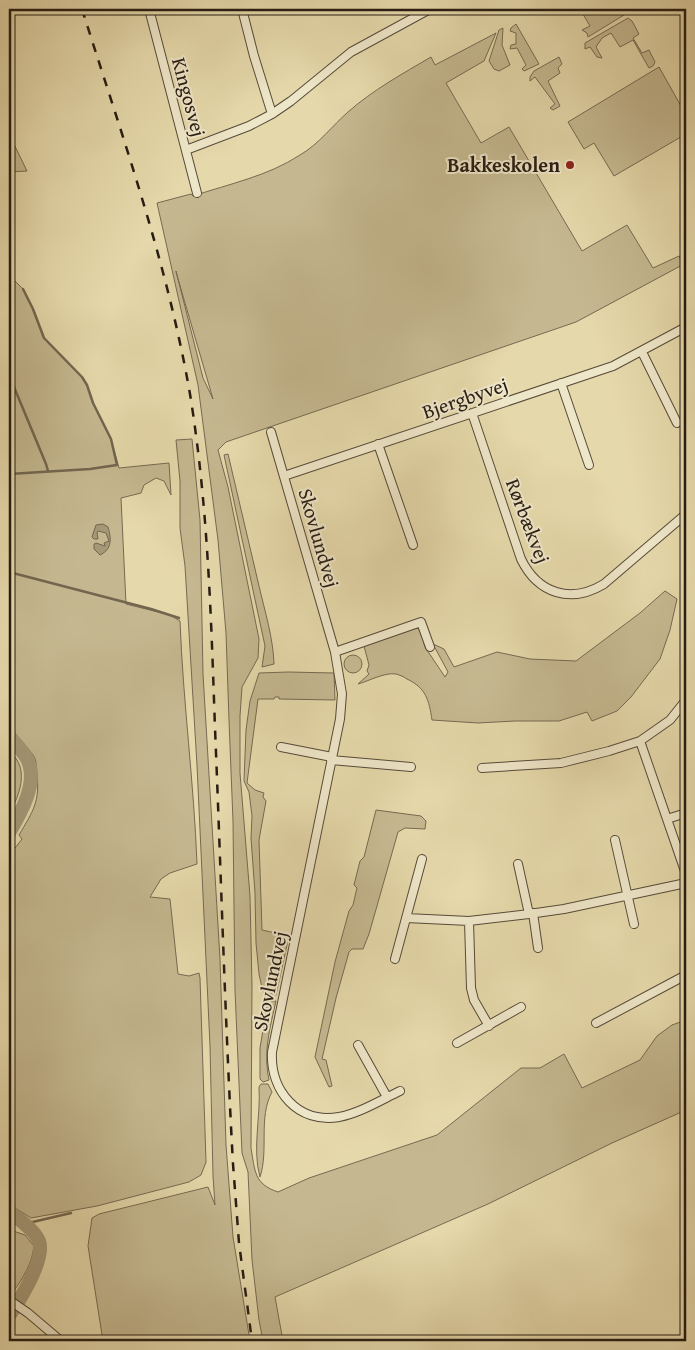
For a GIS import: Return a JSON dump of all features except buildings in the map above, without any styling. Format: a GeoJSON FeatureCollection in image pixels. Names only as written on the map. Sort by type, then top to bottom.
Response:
{"type":"FeatureCollection","features":[{"type":"Feature","properties":{"kind":"street","name":"Kingosvej"},"geometry":{"type":"LineString","coordinates":[[149,9],[197,193]]}},
{"type":"Feature","properties":{"kind":"street"},"geometry":{"type":"LineString","coordinates":[[242,9],[272,114]]}},
{"type":"Feature","properties":{"kind":"street"},"geometry":{"type":"LineString","coordinates":[[186,150],[249,126],[272,114],[291,101],[351,52],[430,9]]}},
{"type":"Feature","properties":{"kind":"street","name":"Bjergbyvej"},"geometry":{"type":"LineString","coordinates":[[284,476],[613,366],[686,327]]}},
{"type":"Feature","properties":{"kind":"street"},"geometry":{"type":"LineString","coordinates":[[642,352],[677,423]]}},
{"type":"Feature","properties":{"kind":"street"},"geometry":{"type":"LineString","coordinates":[[561,383],[589,465]]}},
{"type":"Feature","properties":{"kind":"street","name":"Rørbækvej"},"geometry":{"type":"LineString","coordinates":[[472,413],[522,559],[532,576],[547,588],[566,594],[595,589],[604,584],[686,514]]}},
{"type":"Feature","properties":{"kind":"street","name":"Skovlundvej"},"geometry":{"type":"LineString","coordinates":[[271,432],[335,652],[342,694],[340,719],[272,1052],[272,1068],[276,1084],[289,1102],[297,1108],[317,1117],[339,1117],[349,1114],[400,1091]]}},
{"type":"Feature","properties":{"kind":"street"},"geometry":{"type":"LineString","coordinates":[[378,444],[413,545]]}},
{"type":"Feature","properties":{"kind":"street"},"geometry":{"type":"LineString","coordinates":[[335,652],[421,622],[430,647]]}},
{"type":"Feature","properties":{"kind":"street"},"geometry":{"type":"LineString","coordinates":[[482,768],[561,763],[640,741],[670,720],[686,700]]}},
{"type":"Feature","properties":{"kind":"street"},"geometry":{"type":"LineString","coordinates":[[640,741],[686,874]]}},
{"type":"Feature","properties":{"kind":"street"},"geometry":{"type":"LineString","coordinates":[[281,747],[332,758],[411,767]]}},
{"type":"Feature","properties":{"kind":"street"},"geometry":{"type":"LineString","coordinates":[[667,819],[686,813]]}},
{"type":"Feature","properties":{"kind":"street"},"geometry":{"type":"LineString","coordinates":[[615,840],[634,924]]}},
{"type":"Feature","properties":{"kind":"street"},"geometry":{"type":"LineString","coordinates":[[395,959],[422,859]]}},
{"type":"Feature","properties":{"kind":"street"},"geometry":{"type":"LineString","coordinates":[[518,864],[538,948]]}},
{"type":"Feature","properties":{"kind":"street"},"geometry":{"type":"LineString","coordinates":[[406,918],[469,922],[564,909],[686,883]]}},
{"type":"Feature","properties":{"kind":"street"},"geometry":{"type":"LineString","coordinates":[[469,922],[471,988],[474,1000],[489,1026]]}},
{"type":"Feature","properties":{"kind":"street"},"geometry":{"type":"LineString","coordinates":[[596,1023],[686,975]]}},
{"type":"Feature","properties":{"kind":"street"},"geometry":{"type":"LineString","coordinates":[[458,1043],[521,1008]]}},
{"type":"Feature","properties":{"kind":"street"},"geometry":{"type":"LineString","coordinates":[[358,1045],[387,1097]]}},
{"type":"Feature","properties":{"kind":"street"},"geometry":{"type":"LineString","coordinates":[[9,1300],[24,1309],[60,1341]]}},
{"type":"Feature","properties":{"kind":"shaded area"},"geometry":{"type":"Polygon","coordinates":[[[580,9],[626,9],[624,15],[588,37],[587,33],[582,30],[590,26],[580,9]]]}},
{"type":"Feature","properties":{"kind":"shaded area"},"geometry":{"type":"Polygon","coordinates":[[[628,18],[632,21],[639,34],[633,38],[642,53],[649,50],[655,62],[649,68],[633,40],[620,47],[611,33],[602,38],[596,47],[602,58],[597,57],[590,47],[585,49],[585,43],[628,18]]]}},
{"type":"Feature","properties":{"kind":"shaded area"},"geometry":{"type":"Polygon","coordinates":[[[516,24],[539,64],[524,71],[522,69],[526,65],[517,48],[510,49],[511,45],[516,44],[516,33],[510,31],[516,24]]]}},
{"type":"Feature","properties":{"kind":"shaded area"},"geometry":{"type":"Polygon","coordinates":[[[503,28],[502,45],[510,65],[499,71],[494,69],[489,61],[499,30],[503,28]]]}},
{"type":"Feature","properties":{"kind":"shaded area"},"geometry":{"type":"Polygon","coordinates":[[[496,33],[484,61],[446,83],[481,143],[509,127],[582,251],[627,225],[653,268],[679,256],[681,260],[686,258],[686,263],[576,322],[226,442],[218,450],[228,487],[259,639],[258,658],[242,687],[240,716],[240,773],[250,896],[252,986],[251,1148],[255,1170],[264,1185],[278,1192],[309,1178],[437,1135],[521,1068],[540,1068],[564,1054],[582,1088],[640,1060],[657,1036],[672,1025],[686,1020],[686,1110],[612,1143],[488,1204],[275,1297],[283,1341],[263,1341],[252,1260],[248,1172],[242,1153],[235,990],[233,821],[226,633],[218,540],[198,385],[157,203],[191,194],[193,196],[275,169],[307,151],[348,112],[378,89],[431,57],[435,65],[496,33]],[[178,278],[203,378],[213,399],[178,278]]]}},
{"type":"Feature","properties":{"kind":"shaded area"},"geometry":{"type":"Polygon","coordinates":[[[559,57],[562,64],[558,68],[560,73],[548,81],[560,106],[553,110],[550,108],[555,104],[535,77],[530,81],[530,77],[534,71],[559,57]]]}},
{"type":"Feature","properties":{"kind":"shaded area"},"geometry":{"type":"Polygon","coordinates":[[[659,67],[686,115],[686,134],[614,176],[594,143],[584,149],[568,122],[659,67]]]}},
{"type":"Feature","properties":{"kind":"shaded area"},"geometry":{"type":"Polygon","coordinates":[[[9,134],[27,171],[9,172],[9,134]]]}},
{"type":"Feature","properties":{"kind":"shaded area"},"geometry":{"type":"Polygon","coordinates":[[[9,275],[23,289],[44,338],[82,377],[87,385],[93,403],[111,439],[119,468],[169,463],[171,495],[164,481],[156,478],[144,485],[141,493],[121,498],[126,604],[170,615],[180,621],[197,864],[170,873],[161,879],[150,897],[170,899],[178,974],[189,976],[199,973],[206,1162],[201,1175],[189,1182],[97,1206],[31,1218],[9,1204],[9,853],[12,852],[22,839],[19,835],[34,806],[38,784],[34,757],[16,735],[9,721],[9,275]]]}},
{"type":"Feature","properties":{"kind":"shaded area"},"geometry":{"type":"Polygon","coordinates":[[[192,439],[200,520],[203,674],[220,959],[226,1145],[233,1237],[250,1341],[103,1341],[88,1246],[92,1218],[99,1214],[208,1187],[215,1205],[210,1046],[197,765],[185,566],[180,528],[180,481],[176,440],[192,439]]]}},
{"type":"Feature","properties":{"kind":"shaded area"},"geometry":{"type":"Polygon","coordinates":[[[228,454],[272,644],[274,664],[262,667],[265,646],[224,455],[228,454]]]}},
{"type":"Feature","properties":{"kind":"shaded area"},"geometry":{"type":"Polygon","coordinates":[[[103,524],[108,527],[110,542],[107,550],[100,555],[94,549],[94,544],[105,546],[104,543],[109,541],[106,533],[98,531],[98,539],[92,537],[96,525],[103,524]]]}},
{"type":"Feature","properties":{"kind":"shaded area"},"geometry":{"type":"Polygon","coordinates":[[[665,591],[677,599],[670,630],[660,659],[631,697],[617,711],[592,721],[587,712],[559,721],[478,723],[432,720],[426,695],[418,686],[402,676],[387,674],[358,684],[369,674],[367,671],[369,665],[364,646],[417,628],[421,630],[425,647],[445,677],[448,672],[433,644],[444,649],[454,667],[497,652],[530,659],[576,661],[640,613],[665,591]]]}},
{"type":"Feature","properties":{"kind":"shaded area"},"geometry":{"type":"Polygon","coordinates":[[[349,655],[357,655],[362,660],[360,671],[349,673],[344,668],[344,660],[349,655]]]}},
{"type":"Feature","properties":{"kind":"shaded area"},"geometry":{"type":"Polygon","coordinates":[[[259,673],[334,673],[335,700],[279,699],[279,697],[274,699],[258,699],[247,783],[255,790],[264,793],[263,797],[266,801],[259,840],[262,930],[289,936],[276,995],[263,992],[259,974],[251,838],[252,816],[249,792],[244,781],[246,730],[250,701],[259,673]]]}},
{"type":"Feature","properties":{"kind":"shaded area"},"geometry":{"type":"Polygon","coordinates":[[[9,752],[16,758],[20,766],[21,780],[18,794],[9,813],[9,752]]]}},
{"type":"Feature","properties":{"kind":"shaded area"},"geometry":{"type":"Polygon","coordinates":[[[376,810],[421,816],[426,821],[425,829],[405,828],[398,832],[363,949],[352,949],[349,952],[322,1059],[326,1060],[332,1086],[329,1087],[315,1057],[335,962],[357,888],[354,885],[360,861],[364,857],[376,810]]]}},
{"type":"Feature","properties":{"kind":"shaded area"},"geometry":{"type":"Polygon","coordinates":[[[270,1001],[276,1001],[267,1050],[269,1080],[263,1082],[260,1079],[260,1048],[267,1006],[270,1001]]]}},
{"type":"Feature","properties":{"kind":"shaded area"},"geometry":{"type":"Polygon","coordinates":[[[261,1084],[268,1084],[272,1092],[265,1112],[264,1156],[260,1177],[257,1144],[259,1087],[261,1084]]]}},
{"type":"Feature","properties":{"kind":"shaded area"},"geometry":{"type":"Polygon","coordinates":[[[9,1226],[13,1231],[25,1235],[34,1246],[27,1270],[13,1292],[9,1293],[9,1226]]]}},
{"type":"Feature","properties":{"kind":"waterway"},"geometry":{"type":"LineString","coordinates":[[9,474],[90,469],[117,465],[111,439],[93,403],[87,385],[82,377],[44,338],[23,289]]}},
{"type":"Feature","properties":{"kind":"waterway"},"geometry":{"type":"LineString","coordinates":[[9,375],[48,471]]}},
{"type":"Feature","properties":{"kind":"waterway"},"geometry":{"type":"LineString","coordinates":[[9,572],[179,618]]}},
{"type":"Feature","properties":{"kind":"waterway"},"geometry":{"type":"LineString","coordinates":[[9,736],[26,757],[30,766],[31,776],[27,796],[19,816],[9,833]]}},
{"type":"Feature","properties":{"kind":"waterway"},"geometry":{"type":"LineString","coordinates":[[9,1211],[34,1233],[39,1241],[40,1249],[39,1258],[30,1280],[9,1316]]}},
{"type":"Feature","properties":{"kind":"waterway"},"geometry":{"type":"LineString","coordinates":[[24,1224],[71,1213]]}},
{"type":"Feature","properties":{"kind":"railway"},"geometry":{"type":"LineString","coordinates":[[82,9],[128,152],[169,296],[190,394],[196,436],[205,519],[210,602],[233,1164],[239,1243],[252,1341]]}},
{"type":"Feature","properties":{"kind":"place","name":"Bakkeskolen"},"geometry":{"type":"Point","coordinates":[570,165]}}]}
